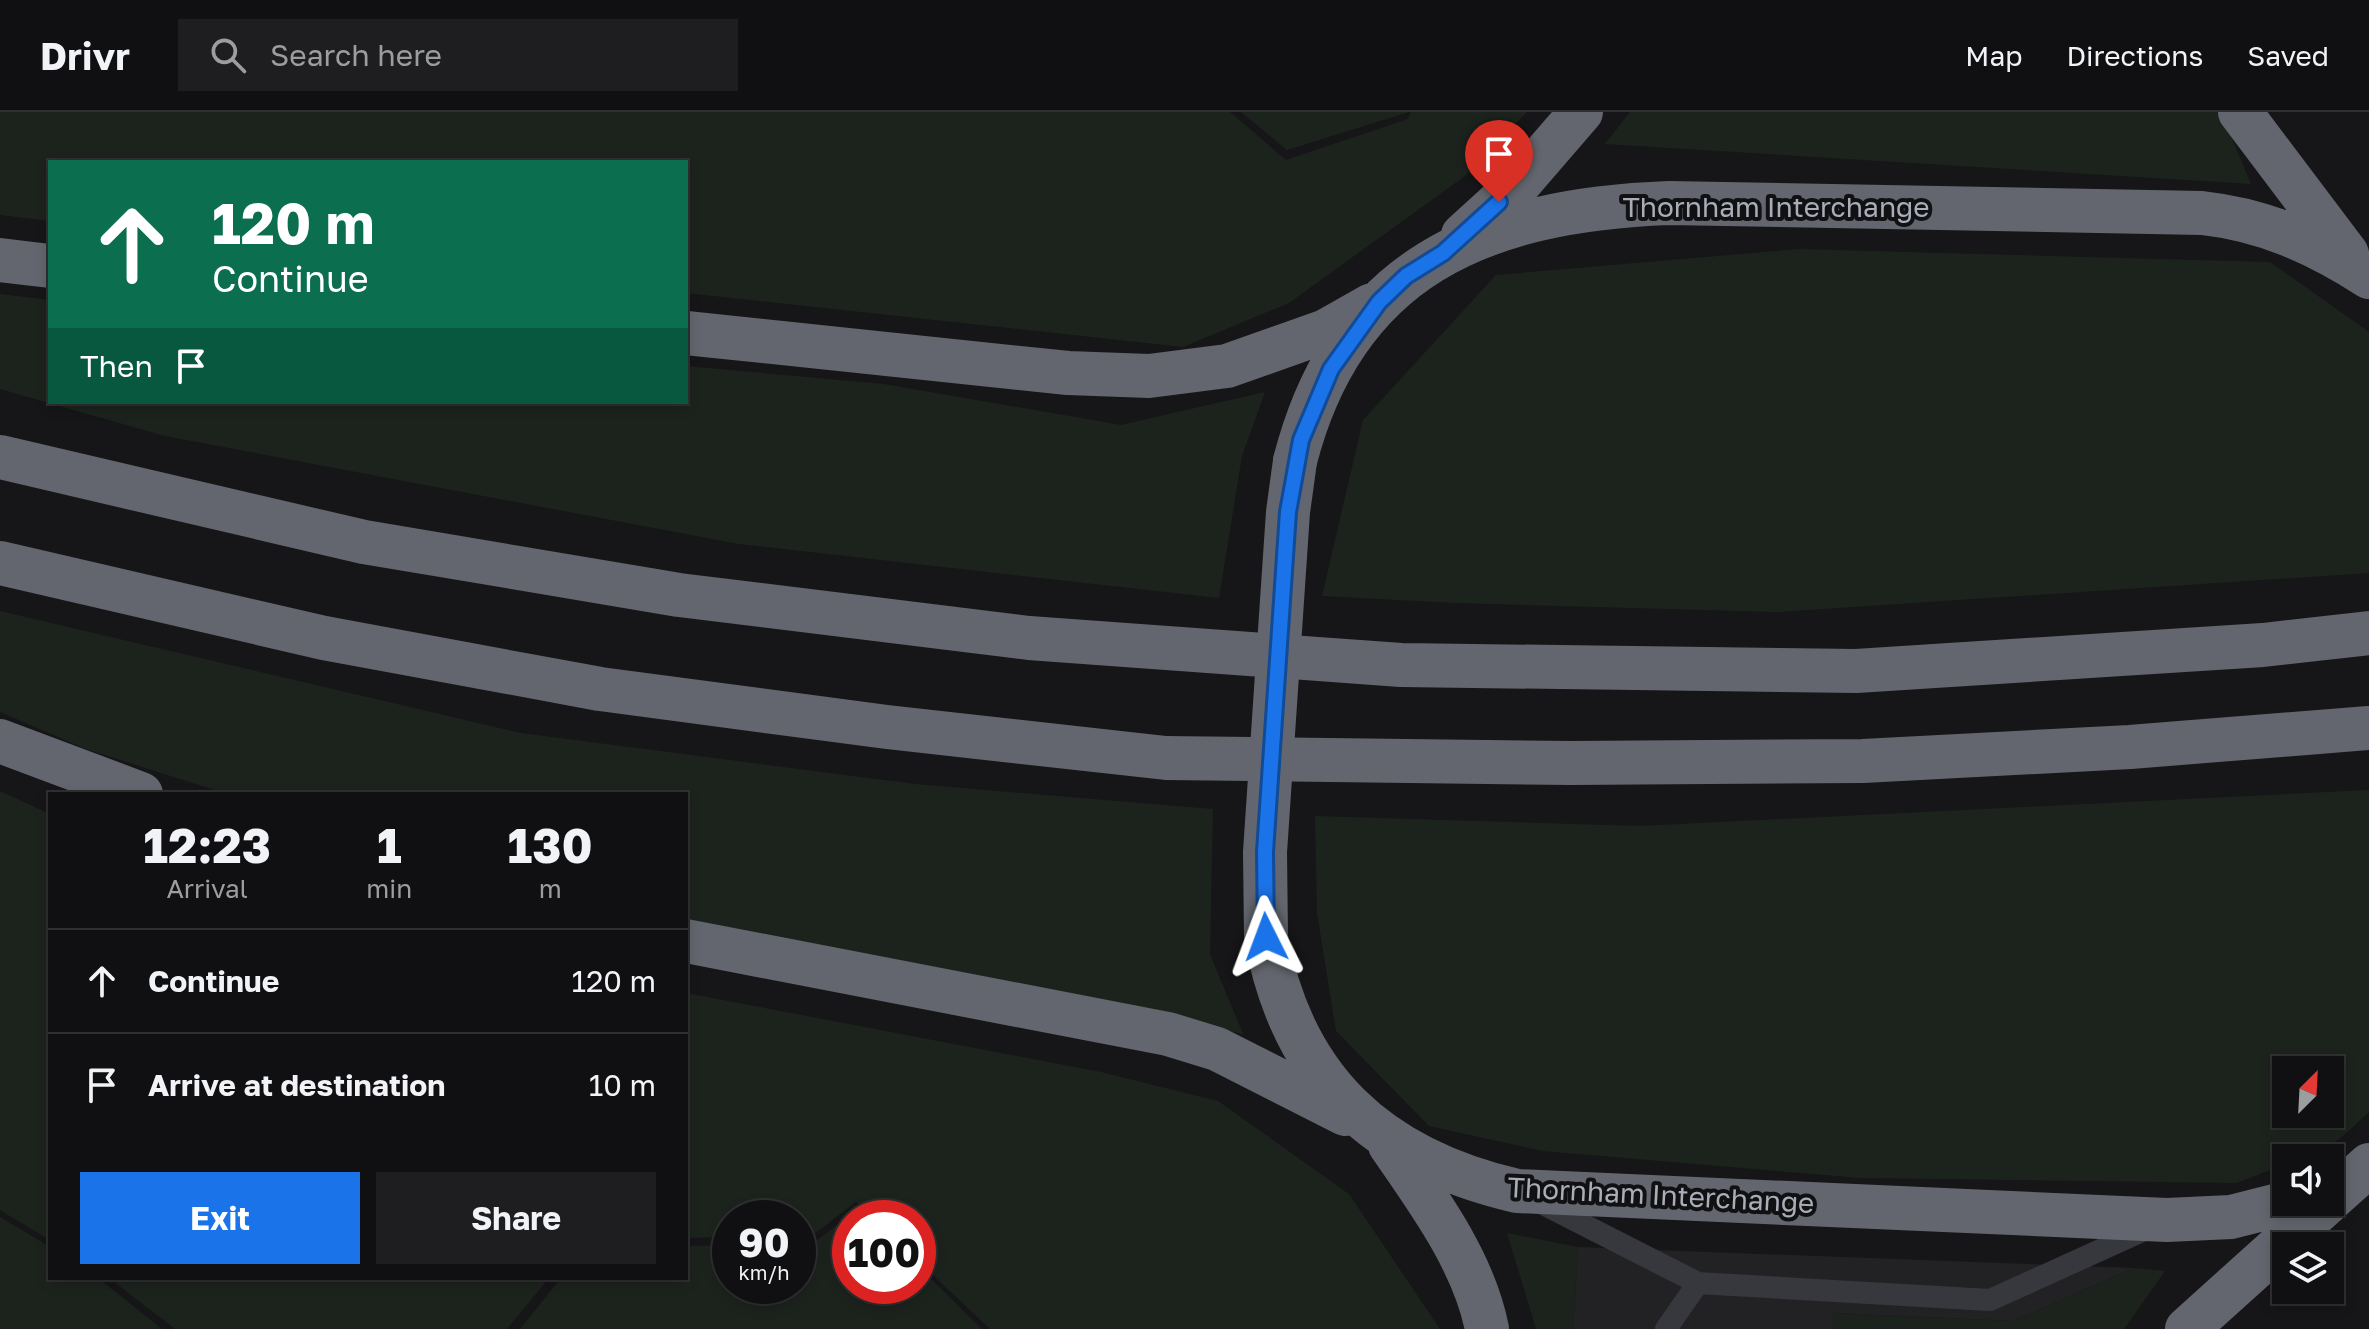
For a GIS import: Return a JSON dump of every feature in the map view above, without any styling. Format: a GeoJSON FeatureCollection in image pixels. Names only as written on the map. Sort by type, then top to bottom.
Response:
{"type":"FeatureCollection","features":[{"type":"Feature","properties":{"kind":"highway"},"geometry":{"type":"LineString","coordinates":[[1443,253],[1518,185],[1581,112]]}},
{"type":"Feature","properties":{"kind":"highway"},"geometry":{"type":"LineString","coordinates":[[2240,112],[2306,204],[2369,277]]}},
{"type":"Feature","properties":{"kind":"highway","name":"Thornham Interchange"},"geometry":{"type":"LineString","coordinates":[[2272,1207],[2231,1217],[2167,1220],[1517,1191],[1446,1170],[1377,1132],[1310,1059],[1280,994],[1266,937],[1265,852],[1288,512],[1295,461],[1307,421],[1331,369],[1379,302],[1406,276],[1443,253],[1512,226],[1613,205],[1685,203],[2202,213],[2248,220],[2284,231],[2326,251],[2369,277]]}},
{"type":"Feature","properties":{"kind":"highway"},"geometry":{"type":"LineString","coordinates":[[0,260],[48,266]]}},
{"type":"Feature","properties":{"kind":"highway"},"geometry":{"type":"LineString","coordinates":[[688,333],[1081,374],[1149,376],[1189,374],[1264,354],[1326,331],[1379,302]]}},
{"type":"Feature","properties":{"kind":"highway"},"geometry":{"type":"LineString","coordinates":[[0,457],[380,544],[679,595],[1029,638],[1401,665],[1856,671],[2247,646],[2369,633]]}},
{"type":"Feature","properties":{"kind":"highway"},"geometry":{"type":"LineString","coordinates":[[0,563],[324,638],[600,689],[887,727],[1166,758],[1571,763],[1863,761],[2130,747],[2369,728]]}},
{"type":"Feature","properties":{"kind":"highway"},"geometry":{"type":"LineString","coordinates":[[0,741],[136,792]]}},
{"type":"Feature","properties":{"kind":"highway"},"geometry":{"type":"LineString","coordinates":[[688,941],[1168,1034],[1231,1055],[1377,1132],[1456,1251],[1484,1310],[1487,1329]]}},
{"type":"Feature","properties":{"kind":"highway"},"geometry":{"type":"LineString","coordinates":[[2344,1178],[2369,1165]]}},
{"type":"Feature","properties":{"kind":"highway"},"geometry":{"type":"LineString","coordinates":[[2344,1188],[2369,1165]]}},
{"type":"Feature","properties":{"kind":"highway"},"geometry":{"type":"LineString","coordinates":[[2187,1329],[2312,1216]]}},
{"type":"Feature","properties":{"kind":"lane"},"geometry":{"type":"LineString","coordinates":[[1517,1191],[1698,1283],[1990,1300],[2167,1220]]}},
{"type":"Feature","properties":{"kind":"lane"},"geometry":{"type":"LineString","coordinates":[[1666,1329],[1698,1283]]}},
{"type":"Feature","properties":{"kind":"shaded area"},"geometry":{"type":"Polygon","coordinates":[[[0,112],[1230,112],[1286,160],[1408,119],[1411,112],[1527,112],[1465,176],[1289,303],[1183,347],[688,293],[688,160],[48,160],[48,221],[0,215],[0,112]]]}},
{"type":"Feature","properties":{"kind":"shaded area"},"geometry":{"type":"Polygon","coordinates":[[[1241,112],[1409,112],[1287,150],[1241,112]]]}},
{"type":"Feature","properties":{"kind":"shaded area"},"geometry":{"type":"Polygon","coordinates":[[[1630,112],[2221,112],[2251,184],[1605,144],[1630,112]]]}},
{"type":"Feature","properties":{"kind":"shaded area"},"geometry":{"type":"Polygon","coordinates":[[[1799,249],[2270,262],[2369,332],[2369,573],[1778,612],[1322,596],[1363,420],[1496,275],[1799,249]]]}},
{"type":"Feature","properties":{"kind":"shaded area"},"geometry":{"type":"Polygon","coordinates":[[[0,294],[48,300],[48,403],[0,389],[0,294]]]}},
{"type":"Feature","properties":{"kind":"shaded area"},"geometry":{"type":"Polygon","coordinates":[[[688,366],[884,384],[1121,425],[1265,392],[1242,456],[1219,598],[739,544],[165,436],[53,404],[688,404],[688,366]]]}},
{"type":"Feature","properties":{"kind":"shaded area"},"geometry":{"type":"Polygon","coordinates":[[[0,611],[521,733],[915,784],[1213,809],[1210,954],[1243,1034],[688,921],[688,792],[221,792],[86,749],[0,712],[0,611]]]}},
{"type":"Feature","properties":{"kind":"shaded area"},"geometry":{"type":"Polygon","coordinates":[[[2369,790],[2369,1112],[2332,1144],[2272,1144],[2272,1169],[2236,1183],[1860,1178],[1543,1151],[1429,1126],[1336,1031],[1317,913],[1315,816],[1640,826],[2369,790]]]}},
{"type":"Feature","properties":{"kind":"shaded area"},"geometry":{"type":"Polygon","coordinates":[[[0,791],[48,813],[48,1239],[0,1210],[0,791]]]}},
{"type":"Feature","properties":{"kind":"shaded area"},"geometry":{"type":"Polygon","coordinates":[[[688,993],[1101,1072],[1218,1101],[1349,1194],[1440,1329],[990,1329],[936,1278],[936,1200],[832,1200],[832,1220],[816,1232],[816,1200],[712,1200],[712,1237],[688,1238],[688,993]]]}},
{"type":"Feature","properties":{"kind":"shaded area"},"geometry":{"type":"Polygon","coordinates":[[[0,1217],[48,1246],[48,1280],[101,1280],[162,1329],[0,1329],[0,1217]]]}},
{"type":"Feature","properties":{"kind":"shaded area"},"geometry":{"type":"Polygon","coordinates":[[[832,1229],[832,1304],[936,1304],[936,1284],[982,1329],[520,1329],[559,1280],[688,1280],[688,1246],[712,1245],[712,1304],[816,1304],[816,1241],[832,1229]]]}},
{"type":"Feature","properties":{"kind":"shaded area"},"geometry":{"type":"Polygon","coordinates":[[[1507,1233],[1578,1247],[1573,1329],[1536,1329],[1507,1233]]]}},
{"type":"Feature","properties":{"kind":"shaded area"},"geometry":{"type":"Polygon","coordinates":[[[1578,1247],[2134,1268],[2013,1321],[1834,1313],[1832,1329],[1573,1329],[1578,1247]]]}},
{"type":"Feature","properties":{"kind":"shaded area"},"geometry":{"type":"Polygon","coordinates":[[[2134,1268],[2165,1271],[2124,1329],[1832,1329],[1833,1313],[2013,1321],[2134,1268]]]}},
{"type":"Feature","properties":{"kind":"shaded area"},"geometry":{"type":"Polygon","coordinates":[[[112,1280],[547,1280],[507,1329],[175,1329],[112,1280]]]}},
{"type":"Feature","properties":{"kind":"route"},"geometry":{"type":"LineString","coordinates":[[1266,937],[1265,852],[1288,512],[1301,440],[1331,369],[1379,302],[1406,276],[1443,253],[1499,202]]}}]}
